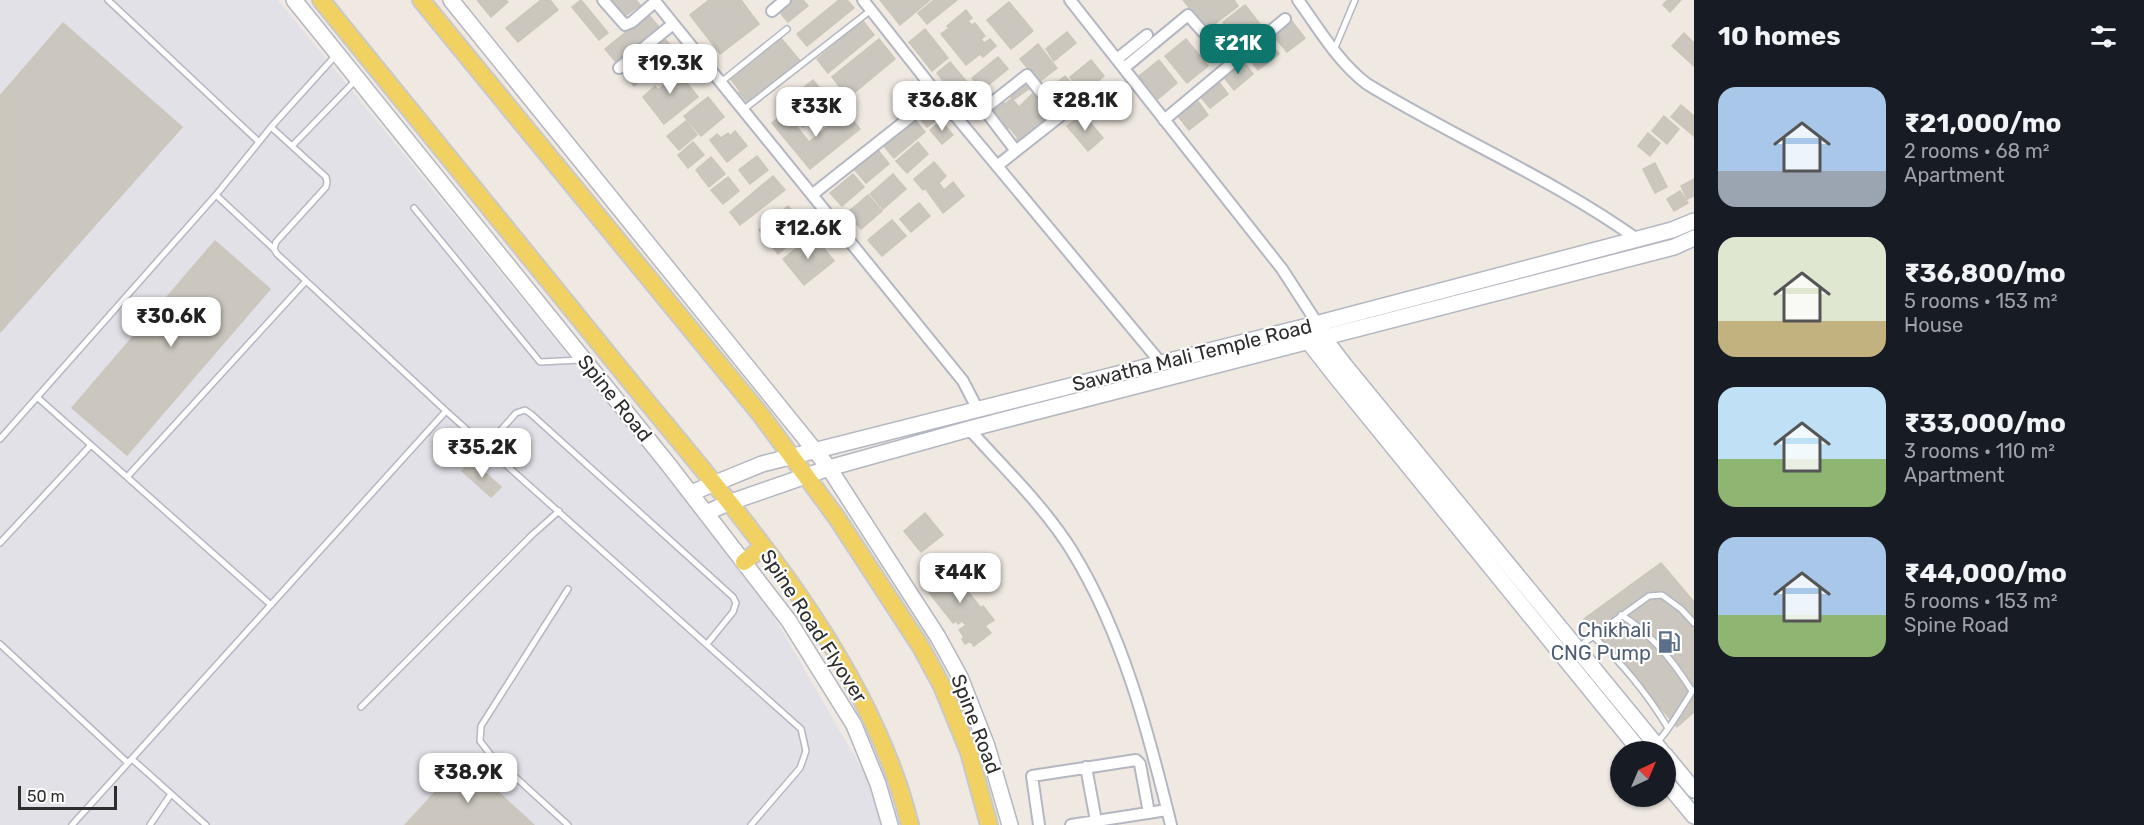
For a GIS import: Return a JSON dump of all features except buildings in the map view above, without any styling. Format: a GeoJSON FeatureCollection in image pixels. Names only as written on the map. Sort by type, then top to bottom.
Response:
{"type":"FeatureCollection","features":[{"type":"Feature","properties":{"kind":"main road","name":"Spine Road"},"geometry":{"type":"LineString","coordinates":[[321,0],[728,503]]}},
{"type":"Feature","properties":{"kind":"main road"},"geometry":{"type":"LineString","coordinates":[[421,0],[761,415],[837,518],[921,647],[942,686],[969,752],[989,825]]}},
{"type":"Feature","properties":{"kind":"main road","name":"Spine Road Flyover"},"geometry":{"type":"LineString","coordinates":[[728,503],[763,547],[841,662],[872,718],[897,778],[910,825]]}},
{"type":"Feature","properties":{"kind":"main road"},"geometry":{"type":"LineString","coordinates":[[744,562],[763,547]]}},
{"type":"Feature","properties":{"kind":"street","name":"Spine Road"},"geometry":{"type":"LineString","coordinates":[[294,0],[585,360],[789,621],[854,725],[878,784],[890,825]]}},
{"type":"Feature","properties":{"kind":"street","name":"Spine Road"},"geometry":{"type":"LineString","coordinates":[[451,0],[829,468],[938,637],[960,677],[987,746],[1010,825]]}},
{"type":"Feature","properties":{"kind":"street"},"geometry":{"type":"LineString","coordinates":[[603,0],[625,25],[632,22],[655,1],[963,381],[978,410]]}},
{"type":"Feature","properties":{"kind":"street"},"geometry":{"type":"LineString","coordinates":[[772,11],[785,0]]}},
{"type":"Feature","properties":{"kind":"street"},"geometry":{"type":"LineString","coordinates":[[863,0],[938,95],[1161,363]]}},
{"type":"Feature","properties":{"kind":"street"},"geometry":{"type":"LineString","coordinates":[[1070,0],[1282,269],[1313,332],[1564,659],[1632,741]]}},
{"type":"Feature","properties":{"kind":"street"},"geometry":{"type":"LineString","coordinates":[[1298,0],[1334,50],[1355,75],[1367,84],[1554,189],[1637,239]]}},
{"type":"Feature","properties":{"kind":"street"},"geometry":{"type":"LineString","coordinates":[[1120,64],[1188,15],[1202,31]]}},
{"type":"Feature","properties":{"kind":"street"},"geometry":{"type":"LineString","coordinates":[[1164,120],[1285,19]]}},
{"type":"Feature","properties":{"kind":"street"},"geometry":{"type":"LineString","coordinates":[[619,68],[674,24]]}},
{"type":"Feature","properties":{"kind":"street"},"geometry":{"type":"LineString","coordinates":[[1120,64],[1147,35]]}},
{"type":"Feature","properties":{"kind":"street"},"geometry":{"type":"LineString","coordinates":[[997,166],[1016,151],[1060,116],[1027,75],[984,109],[1016,151]]}},
{"type":"Feature","properties":{"kind":"street"},"geometry":{"type":"LineString","coordinates":[[813,194],[938,95]]}},
{"type":"Feature","properties":{"kind":"street","name":"Sawatha Mali Temple Road"},"geometry":{"type":"LineString","coordinates":[[706,513],[728,503],[829,468],[1672,230],[1694,221]]}},
{"type":"Feature","properties":{"kind":"street","name":"Sawatha Mali Temple Road"},"geometry":{"type":"LineString","coordinates":[[691,493],[762,464],[791,456],[1161,363],[1313,332],[1674,247],[1694,238]]}},
{"type":"Feature","properties":{"kind":"street"},"geometry":{"type":"LineString","coordinates":[[1313,332],[1577,648],[1650,741]]}},
{"type":"Feature","properties":{"kind":"street"},"geometry":{"type":"LineString","coordinates":[[969,429],[1043,512],[1071,550],[1093,589],[1133,689],[1171,825]]}},
{"type":"Feature","properties":{"kind":"street"},"geometry":{"type":"LineString","coordinates":[[1039,825],[1032,776],[1138,761],[1149,813]]}},
{"type":"Feature","properties":{"kind":"street"},"geometry":{"type":"LineString","coordinates":[[1086,767],[1096,821]]}},
{"type":"Feature","properties":{"kind":"street"},"geometry":{"type":"LineString","coordinates":[[1676,770],[1694,790]]}},
{"type":"Feature","properties":{"kind":"street"},"geometry":{"type":"LineString","coordinates":[[1676,794],[1694,816]]}},
{"type":"Feature","properties":{"kind":"street"},"geometry":{"type":"LineString","coordinates":[[1071,825],[1167,810]]}},
{"type":"Feature","properties":{"kind":"lane"},"geometry":{"type":"LineString","coordinates":[[108,0],[259,142]]}},
{"type":"Feature","properties":{"kind":"lane"},"geometry":{"type":"LineString","coordinates":[[1334,50],[1356,0]]}},
{"type":"Feature","properties":{"kind":"lane"},"geometry":{"type":"LineString","coordinates":[[743,110],[871,10]]}},
{"type":"Feature","properties":{"kind":"lane"},"geometry":{"type":"LineString","coordinates":[[721,82],[787,29]]}},
{"type":"Feature","properties":{"kind":"lane"},"geometry":{"type":"LineString","coordinates":[[0,439],[216,195],[271,127],[337,54]]}},
{"type":"Feature","properties":{"kind":"lane"},"geometry":{"type":"LineString","coordinates":[[292,146],[357,79]]}},
{"type":"Feature","properties":{"kind":"lane"},"geometry":{"type":"LineString","coordinates":[[271,127],[326,177],[327,182],[326,187],[276,242],[274,249]]}},
{"type":"Feature","properties":{"kind":"lane"},"geometry":{"type":"LineString","coordinates":[[216,195],[446,411],[801,729],[806,751],[800,768],[751,825]]}},
{"type":"Feature","properties":{"kind":"lane"},"geometry":{"type":"LineString","coordinates":[[414,208],[540,362],[585,360]]}},
{"type":"Feature","properties":{"kind":"lane"},"geometry":{"type":"LineString","coordinates":[[127,477],[306,281]]}},
{"type":"Feature","properties":{"kind":"lane"},"geometry":{"type":"LineString","coordinates":[[38,397],[271,605]]}},
{"type":"Feature","properties":{"kind":"lane"},"geometry":{"type":"LineString","coordinates":[[486,447],[516,413],[525,410],[531,414],[733,597],[736,603],[733,612],[707,644]]}},
{"type":"Feature","properties":{"kind":"lane"},"geometry":{"type":"LineString","coordinates":[[72,825],[446,411]]}},
{"type":"Feature","properties":{"kind":"lane"},"geometry":{"type":"LineString","coordinates":[[0,543],[92,445]]}},
{"type":"Feature","properties":{"kind":"lane"},"geometry":{"type":"LineString","coordinates":[[361,707],[532,535],[559,511]]}},
{"type":"Feature","properties":{"kind":"lane"},"geometry":{"type":"LineString","coordinates":[[568,589],[481,726],[480,741],[490,754],[568,825]]}},
{"type":"Feature","properties":{"kind":"lane"},"geometry":{"type":"LineString","coordinates":[[1564,659],[1649,596],[1662,595],[1681,609],[1694,623]]}},
{"type":"Feature","properties":{"kind":"lane"},"geometry":{"type":"LineString","coordinates":[[1622,615],[1663,652],[1678,668],[1693,690],[1668,728],[1662,741]]}},
{"type":"Feature","properties":{"kind":"lane"},"geometry":{"type":"LineString","coordinates":[[1593,636],[1651,702],[1668,728]]}},
{"type":"Feature","properties":{"kind":"lane"},"geometry":{"type":"LineString","coordinates":[[0,644],[130,761],[206,825]]}},
{"type":"Feature","properties":{"kind":"lane"},"geometry":{"type":"LineString","coordinates":[[150,825],[171,794]]}},
{"type":"Feature","properties":{"kind":"shaded area"},"geometry":{"type":"Polygon","coordinates":[[[0,0],[278,0],[755,584],[877,795],[883,825],[0,825],[0,0]]]}},
{"type":"Feature","properties":{"kind":"place","name":"Chikhali CNG Pump"},"geometry":{"type":"Point","coordinates":[1669,642]}}]}
